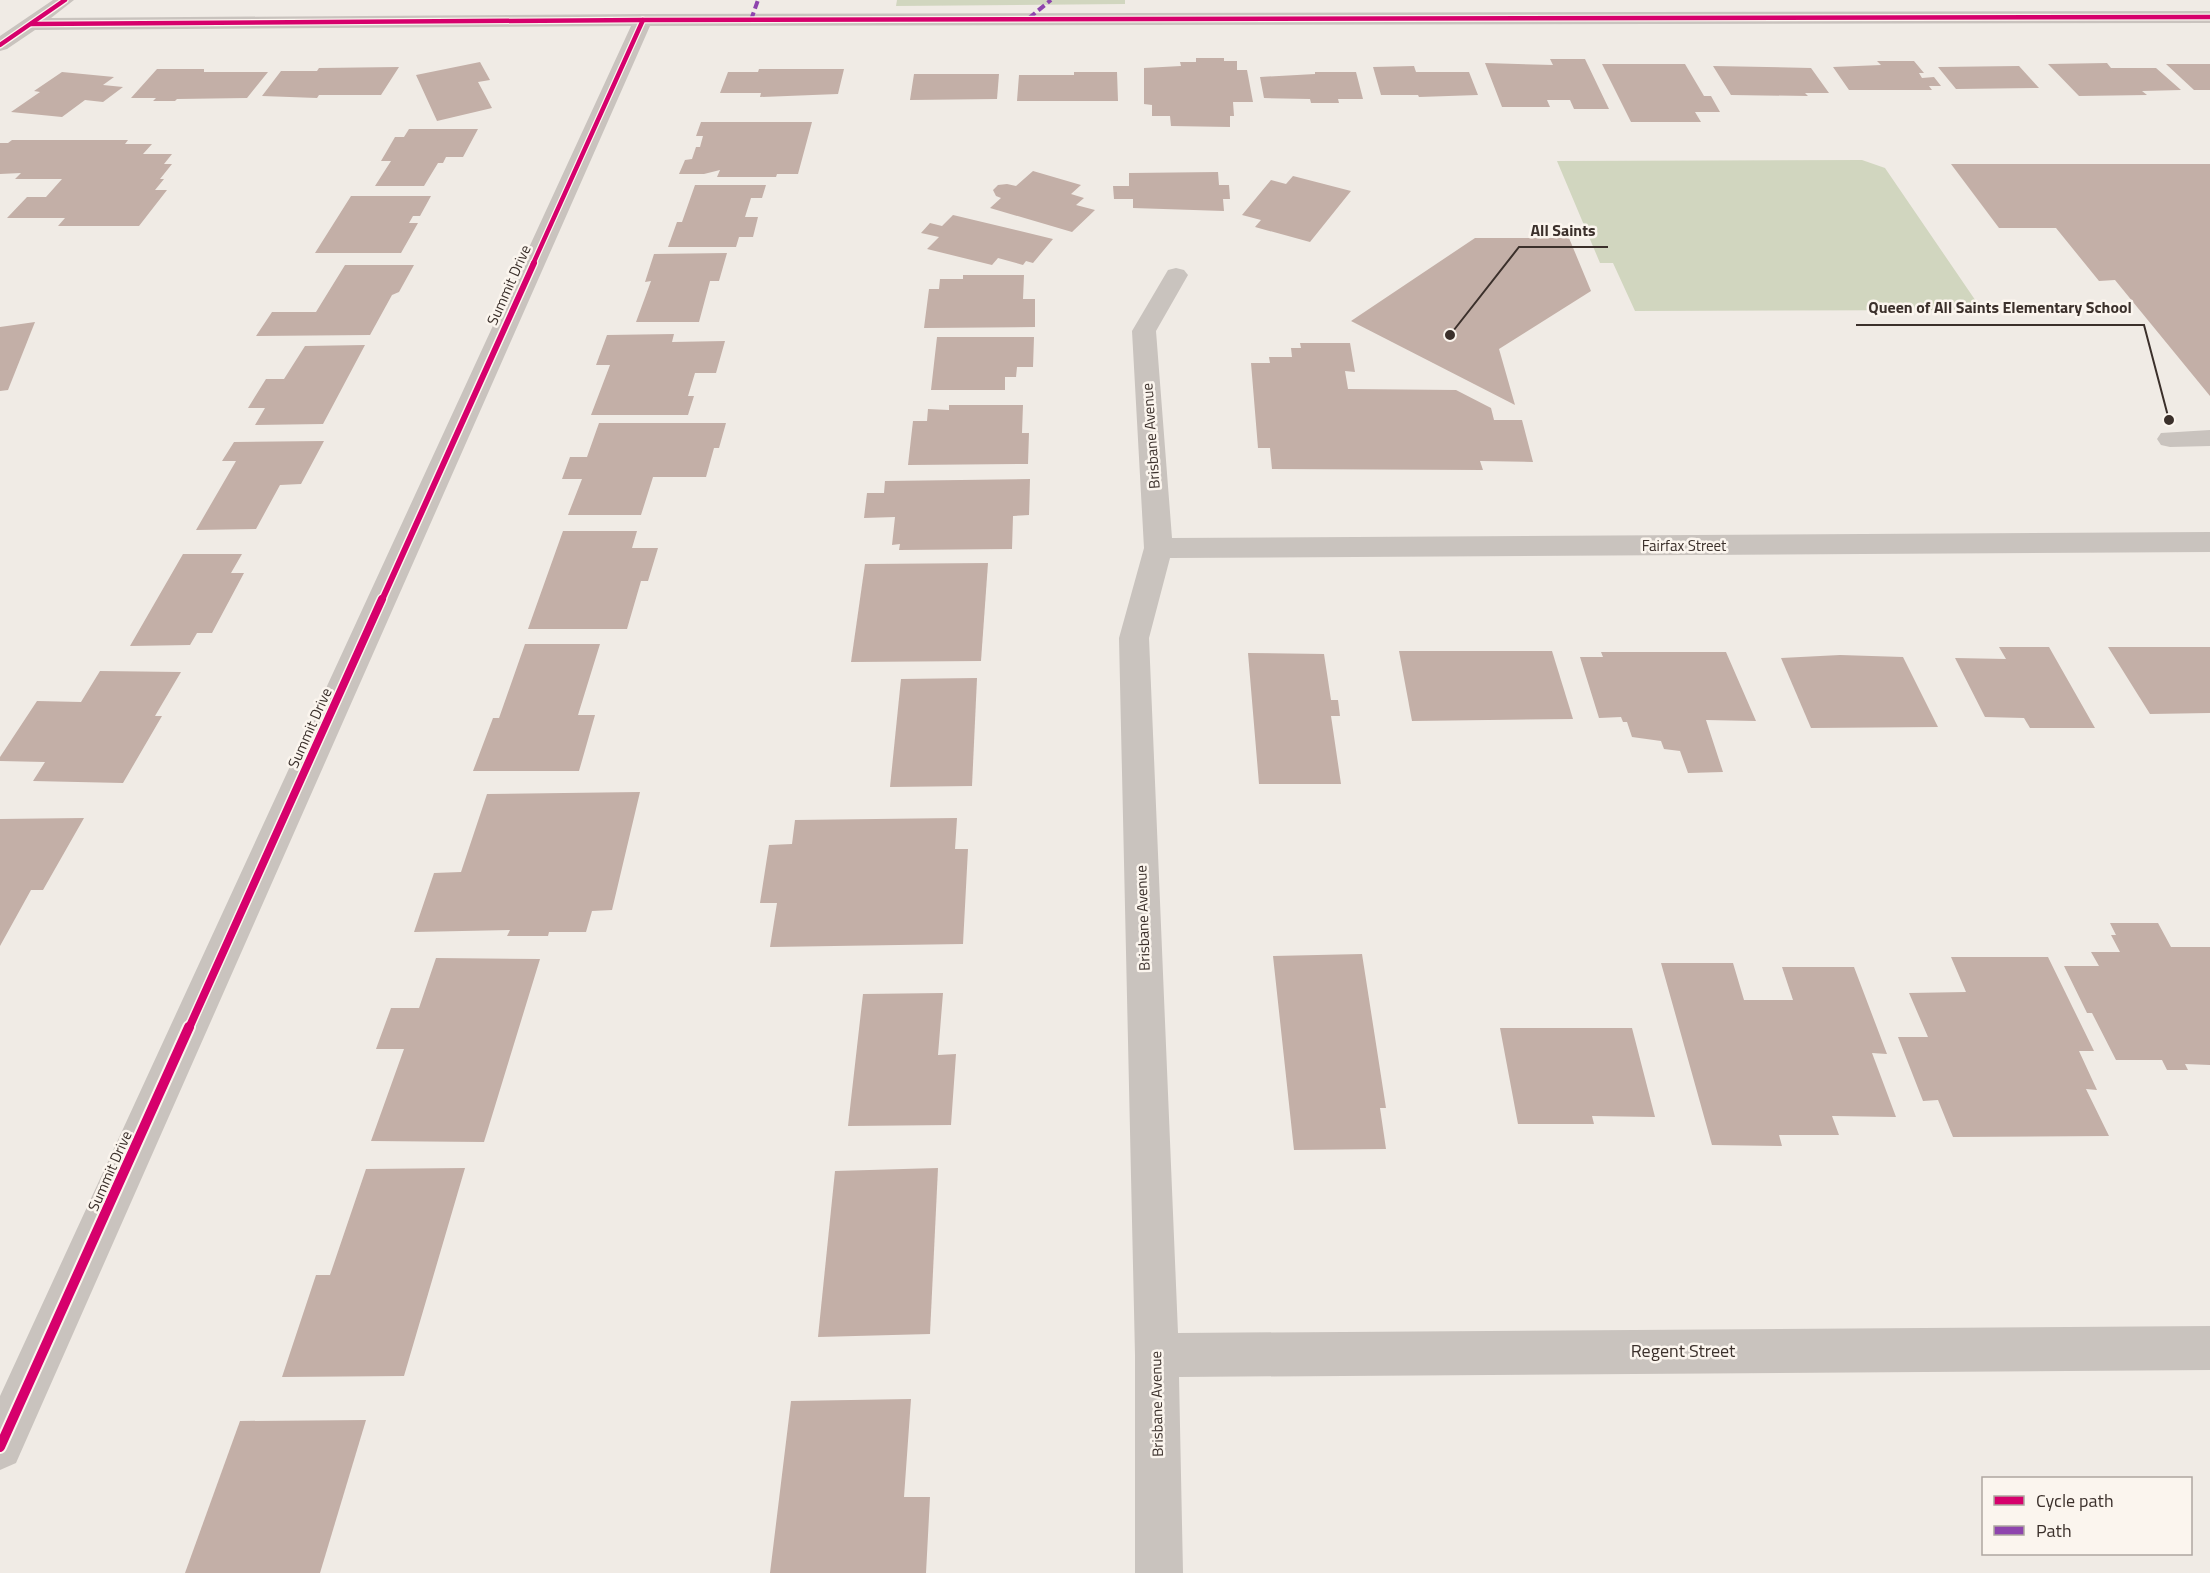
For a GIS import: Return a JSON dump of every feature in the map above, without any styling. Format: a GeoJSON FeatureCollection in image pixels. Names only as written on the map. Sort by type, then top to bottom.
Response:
{"type":"FeatureCollection","features":[{"type":"Feature","properties":{"kind":"street"},"geometry":{"type":"LineString","coordinates":[[0,45],[65,0]]}},
{"type":"Feature","properties":{"kind":"street"},"geometry":{"type":"LineString","coordinates":[[31,24],[643,20],[2210,17]]}},
{"type":"Feature","properties":{"kind":"street","name":"Summit Drive"},"geometry":{"type":"LineString","coordinates":[[0,1447],[643,20]]}},
{"type":"Feature","properties":{"kind":"street","name":"Brisbane Avenue"},"geometry":{"type":"LineString","coordinates":[[1159,1573],[1157,1355],[1134,638],[1158,548],[1144,331],[1176,275]]}},
{"type":"Feature","properties":{"kind":"street","name":"Fairfax Street"},"geometry":{"type":"LineString","coordinates":[[1158,548],[2210,542]]}},
{"type":"Feature","properties":{"kind":"street","name":"Regent Street"},"geometry":{"type":"LineString","coordinates":[[1157,1355],[2210,1348]]}},
{"type":"Feature","properties":{"kind":"lane"},"geometry":{"type":"LineString","coordinates":[[2170,439],[2210,438]]}},
{"type":"Feature","properties":{"kind":"green space"},"geometry":{"type":"Polygon","coordinates":[[[897,0],[1125,0],[1125,4],[896,6],[897,0]]]}},
{"type":"Feature","properties":{"kind":"green space"},"geometry":{"type":"Polygon","coordinates":[[[1862,160],[1885,168],[1982,310],[1635,311],[1613,263],[1600,263],[1557,161],[1862,160]]]}},
{"type":"Feature","properties":{"kind":"building"},"geometry":{"type":"Polygon","coordinates":[[[1196,58],[1224,58],[1224,61],[1237,61],[1237,70],[1247,70],[1253,102],[1233,102],[1234,116],[1230,116],[1230,127],[1171,126],[1170,116],[1152,116],[1152,105],[1144,104],[1144,68],[1181,66],[1180,62],[1196,62],[1196,58]]]}},
{"type":"Feature","properties":{"kind":"building"},"geometry":{"type":"Polygon","coordinates":[[[1550,59],[1585,59],[1609,109],[1574,109],[1570,100],[1547,100],[1550,107],[1502,107],[1485,63],[1553,65],[1550,59]]]}},
{"type":"Feature","properties":{"kind":"building"},"geometry":{"type":"Polygon","coordinates":[[[1877,61],[1914,61],[1924,73],[1919,73],[1922,78],[1934,77],[1941,86],[1929,86],[1932,90],[1849,90],[1833,67],[1881,65],[1877,61]]]}},
{"type":"Feature","properties":{"kind":"building"},"geometry":{"type":"Polygon","coordinates":[[[480,62],[490,80],[478,82],[492,108],[437,121],[416,75],[480,62]]]}},
{"type":"Feature","properties":{"kind":"building"},"geometry":{"type":"Polygon","coordinates":[[[2107,63],[2111,68],[2156,68],[2181,90],[2142,91],[2147,95],[2079,96],[2048,64],[2107,63]]]}},
{"type":"Feature","properties":{"kind":"building"},"geometry":{"type":"Polygon","coordinates":[[[1602,64],[1685,64],[1704,96],[1711,96],[1720,112],[1695,112],[1701,122],[1631,122],[1602,64]]]}},
{"type":"Feature","properties":{"kind":"building"},"geometry":{"type":"Polygon","coordinates":[[[2166,64],[2210,64],[2210,90],[2194,90],[2166,64]]]}},
{"type":"Feature","properties":{"kind":"building"},"geometry":{"type":"Polygon","coordinates":[[[1414,66],[1416,72],[1469,72],[1478,95],[1419,97],[1418,95],[1381,95],[1373,67],[1414,66]]]}},
{"type":"Feature","properties":{"kind":"building"},"geometry":{"type":"Polygon","coordinates":[[[1713,66],[1811,68],[1829,93],[1805,93],[1808,96],[1731,95],[1713,66]]]}},
{"type":"Feature","properties":{"kind":"building"},"geometry":{"type":"Polygon","coordinates":[[[2019,66],[2039,88],[1956,89],[1938,67],[2019,66]]]}},
{"type":"Feature","properties":{"kind":"building"},"geometry":{"type":"Polygon","coordinates":[[[399,67],[381,95],[319,95],[317,98],[262,96],[281,71],[399,67]]]}},
{"type":"Feature","properties":{"kind":"building"},"geometry":{"type":"Polygon","coordinates":[[[157,69],[268,72],[247,98],[153,101],[156,98],[131,98],[157,69]]]}},
{"type":"Feature","properties":{"kind":"building"},"geometry":{"type":"Polygon","coordinates":[[[759,69],[844,69],[838,94],[760,97],[761,93],[720,93],[728,72],[758,72],[759,69]]]}},
{"type":"Feature","properties":{"kind":"building"},"geometry":{"type":"Polygon","coordinates":[[[62,72],[114,77],[103,85],[123,87],[103,102],[85,100],[62,117],[11,112],[40,92],[34,91],[62,72]]]}},
{"type":"Feature","properties":{"kind":"building"},"geometry":{"type":"Polygon","coordinates":[[[1074,72],[1117,72],[1118,101],[1017,101],[1019,75],[1074,75],[1074,72]]]}},
{"type":"Feature","properties":{"kind":"building"},"geometry":{"type":"Polygon","coordinates":[[[1315,72],[1356,72],[1363,99],[1338,99],[1339,103],[1311,103],[1310,99],[1264,98],[1260,77],[1315,74],[1315,72]]]}},
{"type":"Feature","properties":{"kind":"building"},"geometry":{"type":"Polygon","coordinates":[[[914,74],[999,74],[997,99],[910,100],[914,74]]]}},
{"type":"Feature","properties":{"kind":"building"},"geometry":{"type":"Polygon","coordinates":[[[701,122],[812,122],[798,174],[777,174],[776,177],[717,177],[720,170],[704,174],[679,174],[685,160],[692,159],[696,147],[700,147],[703,136],[696,136],[701,122]]]}},
{"type":"Feature","properties":{"kind":"building"},"geometry":{"type":"Polygon","coordinates":[[[409,129],[478,129],[463,157],[446,157],[443,163],[438,163],[424,186],[375,186],[391,161],[381,161],[395,137],[404,137],[409,129]]]}},
{"type":"Feature","properties":{"kind":"building"},"geometry":{"type":"Polygon","coordinates":[[[12,140],[128,140],[125,144],[152,144],[143,154],[172,154],[164,164],[172,164],[160,179],[164,179],[155,190],[167,190],[139,226],[58,226],[65,218],[7,218],[27,197],[46,197],[62,179],[15,179],[21,173],[0,174],[0,143],[8,143],[12,140]]]}},
{"type":"Feature","properties":{"kind":"building"},"geometry":{"type":"Polygon","coordinates":[[[1951,164],[2210,164],[2210,396],[2115,280],[2099,281],[2056,228],[1999,228],[1951,164]]]}},
{"type":"Feature","properties":{"kind":"building"},"geometry":{"type":"Polygon","coordinates":[[[1033,171],[1081,185],[1071,194],[1084,198],[1076,205],[1095,210],[1072,232],[990,208],[1001,198],[996,196],[993,190],[998,185],[1016,186],[1033,171]]]}},
{"type":"Feature","properties":{"kind":"building"},"geometry":{"type":"Polygon","coordinates":[[[1218,172],[1219,185],[1229,185],[1230,199],[1223,199],[1224,211],[1133,208],[1133,199],[1114,199],[1113,186],[1129,186],[1129,173],[1218,172]]]}},
{"type":"Feature","properties":{"kind":"building"},"geometry":{"type":"Polygon","coordinates":[[[1293,176],[1351,191],[1310,242],[1255,227],[1261,220],[1242,215],[1271,180],[1286,184],[1293,176]]]}},
{"type":"Feature","properties":{"kind":"building"},"geometry":{"type":"Polygon","coordinates":[[[695,185],[766,185],[762,198],[751,198],[745,217],[758,217],[753,237],[739,237],[736,247],[668,247],[677,222],[682,222],[695,185]]]}},
{"type":"Feature","properties":{"kind":"building"},"geometry":{"type":"Polygon","coordinates":[[[351,196],[431,196],[420,216],[413,216],[409,223],[418,223],[401,253],[315,253],[351,196]]]}},
{"type":"Feature","properties":{"kind":"building"},"geometry":{"type":"Polygon","coordinates":[[[953,215],[1053,239],[1033,263],[1026,261],[1023,265],[998,258],[992,265],[927,249],[939,237],[921,233],[930,223],[942,226],[953,215]]]}},
{"type":"Feature","properties":{"kind":"building"},"geometry":{"type":"Polygon","coordinates":[[[1475,238],[1569,238],[1591,291],[1499,349],[1515,405],[1351,321],[1475,238]]]}},
{"type":"Feature","properties":{"kind":"building"},"geometry":{"type":"Polygon","coordinates":[[[727,253],[719,281],[710,281],[699,322],[636,322],[651,281],[645,282],[654,254],[727,253]]]}},
{"type":"Feature","properties":{"kind":"building"},"geometry":{"type":"Polygon","coordinates":[[[345,265],[414,265],[399,292],[392,295],[370,335],[256,336],[272,312],[316,312],[345,265]]]}},
{"type":"Feature","properties":{"kind":"building"},"geometry":{"type":"Polygon","coordinates":[[[963,275],[1024,275],[1023,299],[1035,299],[1035,327],[924,328],[929,289],[939,289],[940,279],[963,279],[963,275]]]}},
{"type":"Feature","properties":{"kind":"building"},"geometry":{"type":"Polygon","coordinates":[[[35,322],[8,390],[0,391],[0,327],[35,322]]]}},
{"type":"Feature","properties":{"kind":"building"},"geometry":{"type":"Polygon","coordinates":[[[674,334],[672,342],[725,341],[716,373],[695,373],[688,396],[694,396],[688,415],[591,415],[610,365],[596,365],[607,335],[674,334]]]}},
{"type":"Feature","properties":{"kind":"building"},"geometry":{"type":"Polygon","coordinates":[[[937,337],[1034,337],[1033,367],[1017,367],[1016,377],[1005,377],[1005,390],[931,390],[937,337]]]}},
{"type":"Feature","properties":{"kind":"building"},"geometry":{"type":"Polygon","coordinates":[[[1300,343],[1350,343],[1355,372],[1345,371],[1348,389],[1456,390],[1491,408],[1494,420],[1522,420],[1533,462],[1480,461],[1483,470],[1272,469],[1270,448],[1258,448],[1251,363],[1270,363],[1269,357],[1292,357],[1291,348],[1301,348],[1300,343]]]}},
{"type":"Feature","properties":{"kind":"building"},"geometry":{"type":"Polygon","coordinates":[[[365,345],[323,424],[255,425],[265,408],[248,408],[266,379],[284,379],[305,346],[365,345]]]}},
{"type":"Feature","properties":{"kind":"building"},"geometry":{"type":"Polygon","coordinates":[[[949,405],[1023,405],[1022,433],[1029,433],[1028,464],[908,465],[913,421],[927,421],[928,409],[949,410],[949,405]]]}},
{"type":"Feature","properties":{"kind":"building"},"geometry":{"type":"Polygon","coordinates":[[[599,423],[726,423],[719,448],[714,448],[706,477],[653,477],[641,515],[568,515],[582,479],[562,479],[570,457],[587,457],[599,423]]]}},
{"type":"Feature","properties":{"kind":"building"},"geometry":{"type":"Polygon","coordinates":[[[324,441],[301,484],[280,485],[256,529],[196,530],[236,461],[222,461],[234,442],[324,441]]]}},
{"type":"Feature","properties":{"kind":"building"},"geometry":{"type":"Polygon","coordinates":[[[1030,479],[1029,515],[1013,516],[1012,549],[899,550],[900,544],[892,545],[895,517],[864,518],[867,493],[884,493],[885,481],[1030,479]]]}},
{"type":"Feature","properties":{"kind":"building"},"geometry":{"type":"Polygon","coordinates":[[[563,531],[637,531],[632,548],[658,548],[648,581],[641,581],[627,629],[528,629],[563,531]]]}},
{"type":"Feature","properties":{"kind":"building"},"geometry":{"type":"Polygon","coordinates":[[[183,554],[242,554],[231,573],[244,573],[212,633],[197,633],[190,645],[130,646],[183,554]]]}},
{"type":"Feature","properties":{"kind":"building"},"geometry":{"type":"Polygon","coordinates":[[[988,563],[981,661],[851,662],[865,564],[988,563]]]}},
{"type":"Feature","properties":{"kind":"building"},"geometry":{"type":"Polygon","coordinates":[[[525,644],[600,644],[578,715],[595,715],[579,771],[473,771],[493,718],[499,718],[525,644]]]}},
{"type":"Feature","properties":{"kind":"building"},"geometry":{"type":"Polygon","coordinates":[[[1999,647],[2049,647],[2095,728],[2030,728],[2024,718],[1985,717],[1955,658],[2006,659],[1999,647]]]}},
{"type":"Feature","properties":{"kind":"building"},"geometry":{"type":"Polygon","coordinates":[[[2108,647],[2210,647],[2210,713],[2150,714],[2108,647]]]}},
{"type":"Feature","properties":{"kind":"building"},"geometry":{"type":"Polygon","coordinates":[[[1399,651],[1552,651],[1573,719],[1412,721],[1399,651]]]}},
{"type":"Feature","properties":{"kind":"building"},"geometry":{"type":"Polygon","coordinates":[[[1601,652],[1726,652],[1756,721],[1706,720],[1723,772],[1688,773],[1680,751],[1664,749],[1661,741],[1632,737],[1627,722],[1623,722],[1621,717],[1599,718],[1580,657],[1603,657],[1601,652]]]}},
{"type":"Feature","properties":{"kind":"building"},"geometry":{"type":"Polygon","coordinates":[[[1248,653],[1324,654],[1331,700],[1338,700],[1340,716],[1331,716],[1341,784],[1259,784],[1248,653]]]}},
{"type":"Feature","properties":{"kind":"building"},"geometry":{"type":"Polygon","coordinates":[[[1840,655],[1903,657],[1938,727],[1811,728],[1781,658],[1840,655]]]}},
{"type":"Feature","properties":{"kind":"building"},"geometry":{"type":"Polygon","coordinates":[[[100,671],[181,672],[155,716],[162,716],[123,783],[33,781],[45,762],[0,761],[0,757],[37,701],[81,702],[100,671]]]}},
{"type":"Feature","properties":{"kind":"building"},"geometry":{"type":"Polygon","coordinates":[[[977,678],[972,786],[890,787],[901,679],[977,678]]]}},
{"type":"Feature","properties":{"kind":"building"},"geometry":{"type":"Polygon","coordinates":[[[640,792],[612,910],[592,911],[586,932],[549,932],[548,936],[507,936],[510,930],[414,932],[434,873],[461,872],[487,794],[640,792]]]}},
{"type":"Feature","properties":{"kind":"building"},"geometry":{"type":"Polygon","coordinates":[[[84,818],[43,890],[31,890],[0,946],[0,819],[84,818]]]}},
{"type":"Feature","properties":{"kind":"building"},"geometry":{"type":"Polygon","coordinates":[[[957,818],[955,849],[968,849],[963,944],[770,947],[777,903],[760,903],[769,845],[792,844],[795,820],[957,818]]]}},
{"type":"Feature","properties":{"kind":"building"},"geometry":{"type":"Polygon","coordinates":[[[2110,923],[2158,923],[2171,947],[2210,947],[2210,1065],[2185,1064],[2188,1070],[2167,1070],[2162,1060],[2116,1060],[2092,1013],[2087,1013],[2064,966],[2099,966],[2091,952],[2120,952],[2111,935],[2116,935],[2110,923]]]}},
{"type":"Feature","properties":{"kind":"building"},"geometry":{"type":"Polygon","coordinates":[[[1362,954],[1386,1108],[1380,1108],[1386,1149],[1294,1150],[1273,956],[1362,954]]]}},
{"type":"Feature","properties":{"kind":"building"},"geometry":{"type":"Polygon","coordinates":[[[1951,957],[2048,957],[2094,1051],[2079,1051],[2097,1090],[2086,1089],[2109,1136],[1953,1137],[1938,1100],[1923,1101],[1898,1037],[1928,1037],[1909,993],[1966,992],[1951,957]]]}},
{"type":"Feature","properties":{"kind":"building"},"geometry":{"type":"Polygon","coordinates":[[[436,958],[540,959],[484,1142],[371,1141],[404,1049],[376,1049],[391,1008],[419,1008],[436,958]]]}},
{"type":"Feature","properties":{"kind":"building"},"geometry":{"type":"Polygon","coordinates":[[[1661,963],[1733,963],[1744,1000],[1793,1000],[1782,967],[1854,967],[1887,1054],[1872,1053],[1896,1117],[1832,1116],[1839,1135],[1779,1135],[1782,1146],[1712,1145],[1661,963]]]}},
{"type":"Feature","properties":{"kind":"building"},"geometry":{"type":"Polygon","coordinates":[[[943,993],[938,1055],[956,1054],[951,1125],[848,1126],[863,994],[943,993]]]}},
{"type":"Feature","properties":{"kind":"building"},"geometry":{"type":"Polygon","coordinates":[[[1500,1028],[1632,1028],[1655,1117],[1592,1116],[1594,1124],[1518,1124],[1500,1028]]]}},
{"type":"Feature","properties":{"kind":"building"},"geometry":{"type":"Polygon","coordinates":[[[465,1168],[404,1376],[282,1377],[316,1275],[330,1275],[366,1169],[465,1168]]]}},
{"type":"Feature","properties":{"kind":"building"},"geometry":{"type":"Polygon","coordinates":[[[938,1168],[930,1334],[818,1337],[835,1171],[938,1168]]]}},
{"type":"Feature","properties":{"kind":"building"},"geometry":{"type":"Polygon","coordinates":[[[911,1399],[904,1497],[930,1497],[926,1573],[770,1573],[791,1401],[911,1399]]]}},
{"type":"Feature","properties":{"kind":"building"},"geometry":{"type":"Polygon","coordinates":[[[366,1420],[320,1573],[185,1573],[240,1421],[366,1420]]]}},
{"type":"Feature","properties":{"kind":"marked path"},"geometry":{"type":"LineString","coordinates":[[751,20],[758,0]]}},
{"type":"Feature","properties":{"kind":"marked path"},"geometry":{"type":"LineString","coordinates":[[1029,18],[1051,0]]}},
{"type":"Feature","properties":{"kind":"cycle path"},"geometry":{"type":"LineString","coordinates":[[0,45],[65,0]]}},
{"type":"Feature","properties":{"kind":"cycle path"},"geometry":{"type":"LineString","coordinates":[[31,24],[643,20],[2210,17]]}},
{"type":"Feature","properties":{"kind":"cycle path"},"geometry":{"type":"LineString","coordinates":[[0,1447],[643,20]]}},
{"type":"Feature","properties":{"kind":"place","name":"All Saints"},"geometry":{"type":"Point","coordinates":[1450,335]}},
{"type":"Feature","properties":{"kind":"place","name":"Queen of All Saints Elementary School"},"geometry":{"type":"Point","coordinates":[2169,420]}}]}
